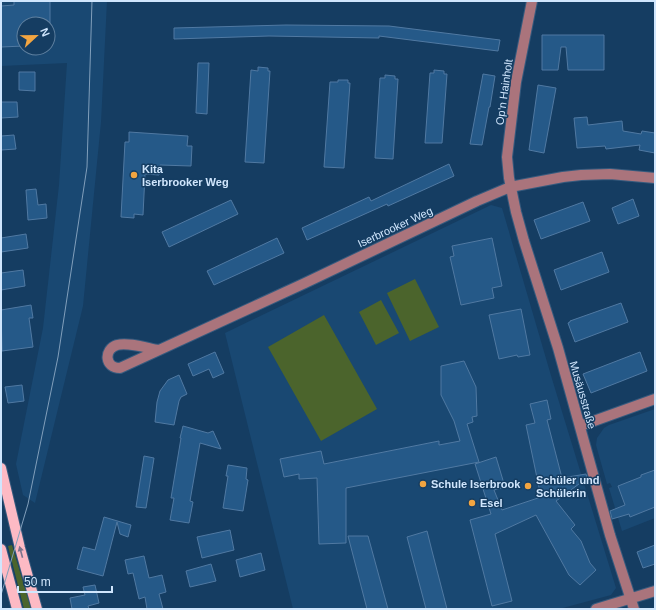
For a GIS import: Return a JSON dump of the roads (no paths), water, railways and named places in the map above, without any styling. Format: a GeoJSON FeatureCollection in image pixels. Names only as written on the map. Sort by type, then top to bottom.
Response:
{"type":"FeatureCollection","features":[{"type":"Feature","properties":{"kind":"main road"},"geometry":{"type":"LineString","coordinates":[[1,468],[18,541],[37,609]]}},
{"type":"Feature","properties":{"kind":"main road"},"geometry":{"type":"LineString","coordinates":[[1,549],[17,609]]}},
{"type":"Feature","properties":{"kind":"street","name":"Op'n Hainholt"},"geometry":{"type":"LineString","coordinates":[[510,187],[507,157],[516,82],[532,1]]}},
{"type":"Feature","properties":{"kind":"street","name":"Iserbrooker Weg"},"geometry":{"type":"LineString","coordinates":[[158,350],[510,187],[581,175],[610,174],[655,178]]}},
{"type":"Feature","properties":{"kind":"street","name":"Musäusstraße"},"geometry":{"type":"LineString","coordinates":[[510,187],[524,241],[558,348],[610,535],[634,609]]}},
{"type":"Feature","properties":{"kind":"street"},"geometry":{"type":"LineString","coordinates":[[580,426],[655,399]]}},
{"type":"Feature","properties":{"kind":"street"},"geometry":{"type":"LineString","coordinates":[[596,609],[655,591]]}},
{"type":"Feature","properties":{"kind":"tram line"},"geometry":{"type":"LineString","coordinates":[[1,595],[28,504],[58,357],[87,167],[92,1]]}},
{"type":"Feature","properties":{"kind":"place","name":"Kita Iserbrooker Weg"},"geometry":{"type":"Point","coordinates":[134,175]}},
{"type":"Feature","properties":{"kind":"place","name":"Schule Iserbrook"},"geometry":{"type":"Point","coordinates":[423,484]}},
{"type":"Feature","properties":{"kind":"place","name":"Schüler und Schülerin"},"geometry":{"type":"Point","coordinates":[528,486]}},
{"type":"Feature","properties":{"kind":"place","name":"Esel"},"geometry":{"type":"Point","coordinates":[472,503]}}]}
